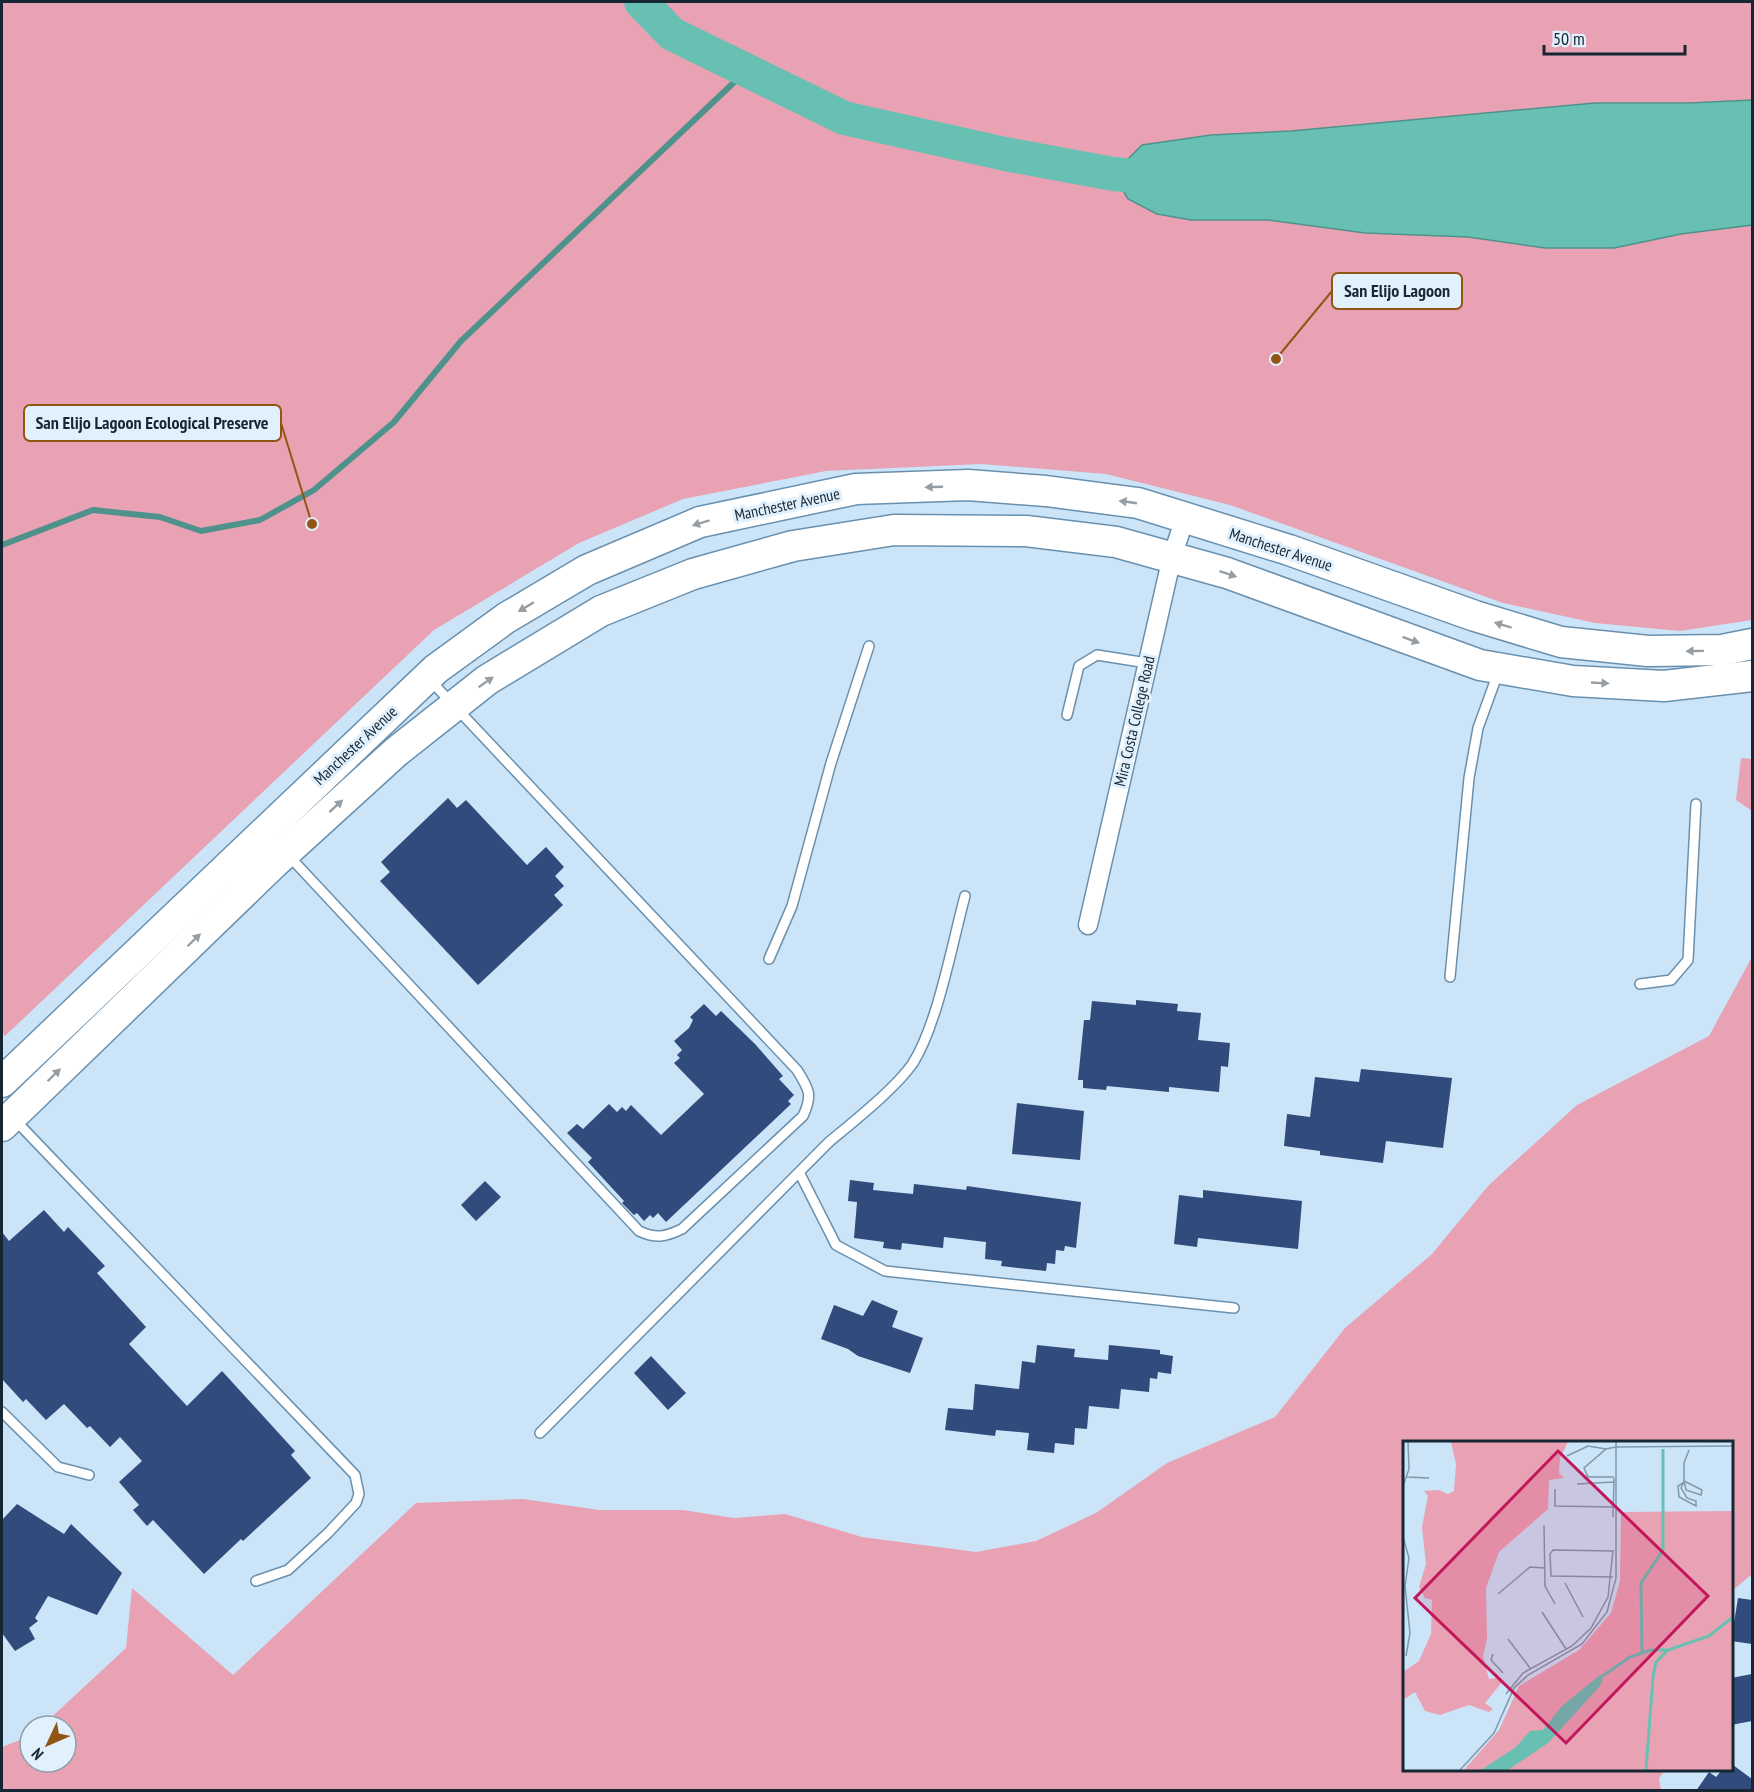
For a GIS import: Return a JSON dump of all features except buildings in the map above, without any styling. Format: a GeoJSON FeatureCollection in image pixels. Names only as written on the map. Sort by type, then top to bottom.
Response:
{"type":"FeatureCollection","features":[{"type":"Feature","properties":{"kind":"main road","name":"Manchester Avenue"},"geometry":{"type":"LineString","coordinates":[[2,1082],[428,678],[506,618],[587,570],[700,522],[856,489],[968,485],[1046,491],[1138,503],[1289,550],[1476,616],[1561,642],[1648,651],[1722,650],[1752,644]]}},
{"type":"Feature","properties":{"kind":"main road","name":"Manchester Avenue"},"geometry":{"type":"LineString","coordinates":[[7,1121],[285,852],[396,752],[487,680],[602,611],[693,574],[793,546],[894,530],[1026,531],[1116,542],[1227,573],[1467,660],[1500,668],[1574,681],[1664,686],[1752,676]]}},
{"type":"Feature","properties":{"kind":"street","name":"Mira Costa College Road"},"geometry":{"type":"LineString","coordinates":[[1088,925],[1172,557],[1185,518]]}},
{"type":"Feature","properties":{"kind":"lane"},"geometry":{"type":"LineString","coordinates":[[769,959],[792,906],[831,763],[869,646]]}},
{"type":"Feature","properties":{"kind":"lane"},"geometry":{"type":"LineString","coordinates":[[1067,715],[1079,666],[1097,655],[1147,663]]}},
{"type":"Feature","properties":{"kind":"lane"},"geometry":{"type":"LineString","coordinates":[[1450,977],[1468,778],[1478,728],[1500,668]]}},
{"type":"Feature","properties":{"kind":"lane"},"geometry":{"type":"LineString","coordinates":[[285,852],[639,1231],[653,1238],[667,1236],[682,1229],[803,1116],[810,1102],[808,1088],[797,1070],[428,678]]}},
{"type":"Feature","properties":{"kind":"lane"},"geometry":{"type":"LineString","coordinates":[[1640,984],[1671,980],[1688,960],[1696,804]]}},
{"type":"Feature","properties":{"kind":"lane"},"geometry":{"type":"LineString","coordinates":[[540,1433],[800,1174],[829,1142],[862,1115],[912,1064],[928,1032],[965,896]]}},
{"type":"Feature","properties":{"kind":"lane"},"geometry":{"type":"LineString","coordinates":[[7,1121],[355,1475],[359,1494],[356,1503],[328,1533],[288,1570],[256,1581]]}},
{"type":"Feature","properties":{"kind":"lane"},"geometry":{"type":"LineString","coordinates":[[800,1174],[836,1245],[885,1271],[1234,1308]]}},
{"type":"Feature","properties":{"kind":"lane"},"geometry":{"type":"LineString","coordinates":[[2,1412],[58,1467],[89,1475]]}},
{"type":"Feature","properties":{"kind":"shaded area"},"geometry":{"type":"Polygon","coordinates":[[[2,2],[1752,2],[1752,620],[1680,631],[1595,623],[1503,603],[1230,505],[1106,474],[981,464],[826,471],[683,499],[579,543],[434,630],[5,1036],[2,1033],[2,2]]]}},
{"type":"Feature","properties":{"kind":"shaded area"},"geometry":{"type":"Polygon","coordinates":[[[1752,100],[1752,225],[1681,234],[1614,248],[1545,248],[1468,237],[1365,233],[1269,220],[1191,220],[1157,214],[1128,199],[1113,174],[1142,145],[1211,135],[1291,131],[1595,103],[1752,100]]]}},
{"type":"Feature","properties":{"kind":"shaded area"},"geometry":{"type":"Polygon","coordinates":[[[1741,758],[1752,759],[1752,811],[1736,800],[1741,758]]]}},
{"type":"Feature","properties":{"kind":"shaded area"},"geometry":{"type":"Polygon","coordinates":[[[1752,957],[1752,1574],[1733,1590],[1733,1441],[1403,1441],[1403,1771],[1664,1771],[1659,1778],[1661,1790],[2,1790],[2,1747],[18,1741],[18,1774],[78,1774],[78,1714],[55,1714],[126,1648],[132,1588],[233,1675],[416,1503],[523,1499],[599,1510],[683,1510],[734,1518],[785,1514],[862,1537],[976,1552],[1036,1541],[1096,1513],[1167,1463],[1275,1417],[1345,1328],[1432,1254],[1489,1185],[1577,1105],[1709,1036],[1752,957]]]}},
{"type":"Feature","properties":{"kind":"waterway"},"geometry":{"type":"LineString","coordinates":[[641,2],[672,34],[844,118],[1005,154],[1113,174],[1160,178]]}},
{"type":"Feature","properties":{"kind":"waterway"},"geometry":{"type":"LineString","coordinates":[[2,545],[93,510],[160,517],[201,531],[260,520],[314,490],[394,422],[461,341],[747,70]]}},
{"type":"Feature","properties":{"kind":"place","name":"San Elijo Lagoon"},"geometry":{"type":"Point","coordinates":[1276,359]}},
{"type":"Feature","properties":{"kind":"place","name":"San Elijo Lagoon Ecological Preserve"},"geometry":{"type":"Point","coordinates":[312,524]}}]}
